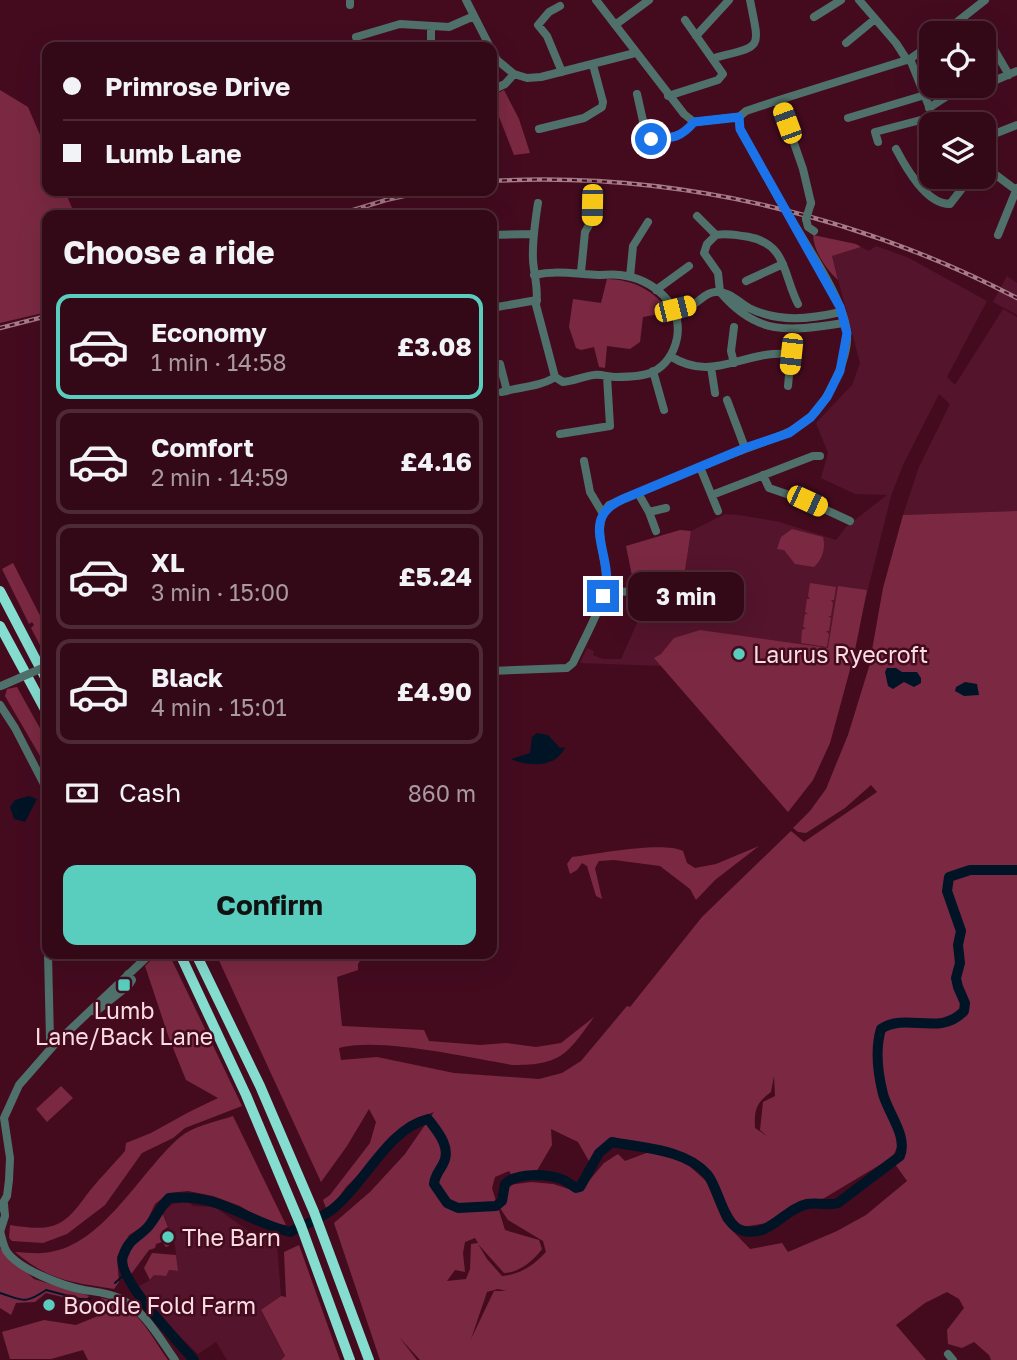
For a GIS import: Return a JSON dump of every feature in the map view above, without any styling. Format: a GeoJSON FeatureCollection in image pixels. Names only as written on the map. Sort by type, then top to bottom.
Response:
{"type":"FeatureCollection","features":[{"type":"Feature","properties":{"kind":"highway"},"geometry":{"type":"LineString","coordinates":[[0,591],[42,671]]}},
{"type":"Feature","properties":{"kind":"highway"},"geometry":{"type":"LineString","coordinates":[[0,626],[42,704]]}},
{"type":"Feature","properties":{"kind":"highway"},"geometry":{"type":"LineString","coordinates":[[182,959],[246,1095],[293,1207],[349,1360]]}},
{"type":"Feature","properties":{"kind":"highway"},"geometry":{"type":"LineString","coordinates":[[198,959],[260,1086],[309,1200],[369,1360]]}},
{"type":"Feature","properties":{"kind":"street"},"geometry":{"type":"LineString","coordinates":[[466,0],[488,42]]}},
{"type":"Feature","properties":{"kind":"street"},"geometry":{"type":"LineString","coordinates":[[596,0],[668,96],[694,122]]}},
{"type":"Feature","properties":{"kind":"street"},"geometry":{"type":"LineString","coordinates":[[615,26],[649,0]]}},
{"type":"Feature","properties":{"kind":"street"},"geometry":{"type":"LineString","coordinates":[[696,36],[729,0]]}},
{"type":"Feature","properties":{"kind":"street"},"geometry":{"type":"LineString","coordinates":[[714,58],[754,45],[757,36],[750,0]]}},
{"type":"Feature","properties":{"kind":"street"},"geometry":{"type":"LineString","coordinates":[[814,18],[841,0]]}},
{"type":"Feature","properties":{"kind":"street"},"geometry":{"type":"LineString","coordinates":[[859,0],[908,59],[919,82]]}},
{"type":"Feature","properties":{"kind":"street"},"geometry":{"type":"LineString","coordinates":[[955,21],[972,3],[985,0]]}},
{"type":"Feature","properties":{"kind":"street"},"geometry":{"type":"LineString","coordinates":[[559,6],[534,22],[547,36],[562,72]]}},
{"type":"Feature","properties":{"kind":"street"},"geometry":{"type":"LineString","coordinates":[[358,42],[356,37],[400,24],[449,27],[474,16]]}},
{"type":"Feature","properties":{"kind":"street"},"geometry":{"type":"LineString","coordinates":[[846,43],[875,19]]}},
{"type":"Feature","properties":{"kind":"street"},"geometry":{"type":"LineString","coordinates":[[668,96],[718,80],[723,74],[685,20]]}},
{"type":"Feature","properties":{"kind":"street"},"geometry":{"type":"LineString","coordinates":[[431,26],[431,42]]}},
{"type":"Feature","properties":{"kind":"street"},"geometry":{"type":"LineString","coordinates":[[996,49],[1013,73],[996,78]]}},
{"type":"Feature","properties":{"kind":"street"},"geometry":{"type":"LineString","coordinates":[[637,94],[649,138],[678,136],[684,134],[694,122],[739,117],[746,111],[908,59],[919,52]]}},
{"type":"Feature","properties":{"kind":"street"},"geometry":{"type":"LineString","coordinates":[[497,60],[513,74],[532,78],[635,53]]}},
{"type":"Feature","properties":{"kind":"street"},"geometry":{"type":"LineString","coordinates":[[540,129],[584,118],[602,107],[593,65]]}},
{"type":"Feature","properties":{"kind":"street"},"geometry":{"type":"LineString","coordinates":[[497,88],[505,84],[513,74]]}},
{"type":"Feature","properties":{"kind":"street"},"geometry":{"type":"LineString","coordinates":[[848,118],[919,97]]}},
{"type":"Feature","properties":{"kind":"street"},"geometry":{"type":"LineString","coordinates":[[936,112],[949,98]]}},
{"type":"Feature","properties":{"kind":"street"},"geometry":{"type":"LineString","coordinates":[[779,100],[803,169],[811,203],[807,227],[814,231]]}},
{"type":"Feature","properties":{"kind":"street"},"geometry":{"type":"LineString","coordinates":[[497,671],[571,666],[606,591],[599,522],[602,512],[609,505],[745,448],[789,433],[811,417],[827,397],[840,371],[847,333],[841,312],[740,129],[739,117]]}},
{"type":"Feature","properties":{"kind":"street"},"geometry":{"type":"LineString","coordinates":[[875,132],[919,120]]}},
{"type":"Feature","properties":{"kind":"street"},"geometry":{"type":"LineString","coordinates":[[872,123],[878,142]]}},
{"type":"Feature","properties":{"kind":"street"},"geometry":{"type":"LineString","coordinates":[[996,133],[1017,125]]}},
{"type":"Feature","properties":{"kind":"street"},"geometry":{"type":"LineString","coordinates":[[896,149],[916,180],[930,195],[943,204],[950,204]]}},
{"type":"Feature","properties":{"kind":"street"},"geometry":{"type":"LineString","coordinates":[[996,176],[1017,189],[998,235]]}},
{"type":"Feature","properties":{"kind":"street"},"geometry":{"type":"LineString","coordinates":[[945,216],[962,189]]}},
{"type":"Feature","properties":{"kind":"street"},"geometry":{"type":"LineString","coordinates":[[538,203],[534,234],[536,302],[555,377]]}},
{"type":"Feature","properties":{"kind":"street"},"geometry":{"type":"LineString","coordinates":[[581,272],[585,232],[592,220],[592,205]]}},
{"type":"Feature","properties":{"kind":"street"},"geometry":{"type":"LineString","coordinates":[[697,216],[716,235]]}},
{"type":"Feature","properties":{"kind":"street"},"geometry":{"type":"LineString","coordinates":[[630,277],[633,246],[648,222]]}},
{"type":"Feature","properties":{"kind":"street"},"geometry":{"type":"LineString","coordinates":[[798,304],[790,290],[783,264],[771,245],[754,238],[724,233],[716,235],[707,244],[705,253],[718,273],[720,292],[738,313],[768,326],[801,328],[844,323]]}},
{"type":"Feature","properties":{"kind":"street"},"geometry":{"type":"LineString","coordinates":[[497,235],[534,234]]}},
{"type":"Feature","properties":{"kind":"street"},"geometry":{"type":"LineString","coordinates":[[746,281],[783,264]]}},
{"type":"Feature","properties":{"kind":"street"},"geometry":{"type":"LineString","coordinates":[[656,290],[689,266]]}},
{"type":"Feature","properties":{"kind":"street"},"geometry":{"type":"LineString","coordinates":[[500,364],[505,391],[541,384],[555,377],[567,382],[593,375],[644,375],[662,366],[670,356],[678,333],[675,309],[656,290],[630,277],[581,272],[534,275]]}},
{"type":"Feature","properties":{"kind":"street"},"geometry":{"type":"LineString","coordinates":[[675,309],[693,304],[707,294],[720,292],[732,295],[748,307],[780,318],[805,318],[841,312]]}},
{"type":"Feature","properties":{"kind":"street"},"geometry":{"type":"LineString","coordinates":[[497,307],[536,302]]}},
{"type":"Feature","properties":{"kind":"street"},"geometry":{"type":"LineString","coordinates":[[734,327],[731,351],[734,363]]}},
{"type":"Feature","properties":{"kind":"street"},"geometry":{"type":"LineString","coordinates":[[670,356],[689,366],[711,367],[767,354],[794,354],[788,386]]}},
{"type":"Feature","properties":{"kind":"street"},"geometry":{"type":"LineString","coordinates":[[711,367],[715,393]]}},
{"type":"Feature","properties":{"kind":"street"},"geometry":{"type":"LineString","coordinates":[[653,371],[664,410]]}},
{"type":"Feature","properties":{"kind":"street"},"geometry":{"type":"LineString","coordinates":[[560,433],[611,430],[607,376]]}},
{"type":"Feature","properties":{"kind":"street"},"geometry":{"type":"LineString","coordinates":[[727,400],[745,448]]}},
{"type":"Feature","properties":{"kind":"street"},"geometry":{"type":"LineString","coordinates":[[712,495],[813,456],[820,456]]}},
{"type":"Feature","properties":{"kind":"street"},"geometry":{"type":"LineString","coordinates":[[584,461],[590,492],[602,512]]}},
{"type":"Feature","properties":{"kind":"street"},"geometry":{"type":"LineString","coordinates":[[700,467],[718,511]]}},
{"type":"Feature","properties":{"kind":"street"},"geometry":{"type":"LineString","coordinates":[[763,475],[769,488],[807,501],[850,521]]}},
{"type":"Feature","properties":{"kind":"street"},"geometry":{"type":"LineString","coordinates":[[638,493],[656,531]]}},
{"type":"Feature","properties":{"kind":"street"},"geometry":{"type":"LineString","coordinates":[[649,512],[666,508]]}},
{"type":"Feature","properties":{"kind":"street"},"geometry":{"type":"LineString","coordinates":[[606,591],[634,592]]}},
{"type":"Feature","properties":{"kind":"street"},"geometry":{"type":"LineString","coordinates":[[1,686],[42,668]]}},
{"type":"Feature","properties":{"kind":"street"},"geometry":{"type":"LineString","coordinates":[[0,705],[42,780]]}},
{"type":"Feature","properties":{"kind":"street"},"geometry":{"type":"LineString","coordinates":[[48,959],[50,1040],[54,1045]]}},
{"type":"Feature","properties":{"kind":"street"},"geometry":{"type":"LineString","coordinates":[[145,959],[54,1045],[19,1085],[5,1114],[4,1128],[10,1169],[7,1196],[2,1206],[5,1216],[3,1230],[0,1232],[10,1256],[40,1274],[56,1282],[107,1294],[128,1303],[150,1325],[175,1360]]}},
{"type":"Feature","properties":{"kind":"shaded area"},"geometry":{"type":"Polygon","coordinates":[[[0,90],[28,107],[42,139],[42,196],[67,196],[73,210],[42,210],[42,313],[0,323],[0,90]]]}},
{"type":"Feature","properties":{"kind":"shaded area"},"geometry":{"type":"Polygon","coordinates":[[[504,90],[519,119],[530,153],[514,155],[497,112],[497,94],[504,90]]]}},
{"type":"Feature","properties":{"kind":"shaded area"},"geometry":{"type":"Polygon","coordinates":[[[813,235],[861,247],[832,256],[838,280],[821,260],[813,235]]]}},
{"type":"Feature","properties":{"kind":"shaded area"},"geometry":{"type":"Polygon","coordinates":[[[876,246],[907,257],[987,301],[947,377],[955,385],[1003,309],[1017,317],[1017,511],[903,515],[919,467],[950,404],[939,394],[903,465],[891,496],[830,743],[813,780],[788,812],[661,666],[580,663],[587,648],[594,651],[593,655],[603,659],[621,659],[640,616],[678,616],[691,531],[725,514],[780,522],[836,540],[846,527],[887,495],[855,494],[821,478],[828,453],[816,423],[852,385],[860,363],[832,256],[861,247],[869,251],[876,246]]]}},
{"type":"Feature","properties":{"kind":"shaded area"},"geometry":{"type":"Polygon","coordinates":[[[1007,276],[1017,283],[1017,315],[993,302],[1007,276]]]}},
{"type":"Feature","properties":{"kind":"shaded area"},"geometry":{"type":"Polygon","coordinates":[[[607,279],[643,288],[670,312],[643,317],[640,342],[630,349],[607,346],[605,368],[599,367],[594,347],[581,350],[576,348],[569,327],[573,299],[601,303],[607,279]]]}},
{"type":"Feature","properties":{"kind":"shaded area"},"geometry":{"type":"Polygon","coordinates":[[[1017,511],[1017,1360],[991,1360],[974,1342],[962,1348],[948,1344],[947,1330],[964,1308],[959,1299],[947,1292],[925,1303],[896,1325],[926,1360],[420,1360],[399,1337],[417,1360],[380,1360],[334,1223],[370,1192],[405,1154],[434,1112],[413,1120],[346,1187],[334,1204],[326,1208],[323,1200],[330,1195],[370,1143],[376,1122],[369,1109],[321,1182],[218,959],[362,959],[358,970],[337,977],[342,1026],[424,1030],[429,1041],[480,1045],[506,1043],[536,1047],[561,1043],[594,1017],[562,1055],[543,1063],[513,1065],[377,1045],[339,1048],[341,1060],[377,1057],[454,1073],[539,1079],[562,1073],[581,1061],[627,1006],[630,1007],[702,917],[791,831],[804,842],[877,792],[871,785],[845,808],[806,833],[793,828],[826,789],[848,735],[869,667],[883,588],[903,515],[1017,511]],[[774,1076],[771,1092],[759,1103],[755,1116],[755,1128],[767,1136],[760,1130],[763,1102],[775,1096],[774,1076]],[[551,1129],[552,1145],[535,1174],[513,1177],[509,1171],[495,1177],[492,1188],[505,1230],[539,1240],[542,1249],[526,1265],[504,1273],[478,1244],[502,1276],[526,1268],[546,1252],[543,1241],[508,1220],[500,1208],[506,1201],[509,1185],[531,1182],[553,1184],[572,1190],[582,1189],[604,1163],[618,1154],[625,1161],[649,1152],[685,1162],[706,1181],[723,1221],[750,1249],[782,1243],[788,1252],[837,1231],[866,1215],[907,1181],[895,1164],[906,1154],[903,1132],[893,1157],[821,1200],[800,1202],[768,1223],[742,1227],[709,1171],[692,1159],[664,1148],[622,1140],[605,1144],[590,1163],[578,1142],[551,1129]],[[475,1238],[465,1242],[465,1272],[455,1270],[447,1281],[466,1279],[470,1269],[471,1244],[478,1243],[475,1238]],[[498,1289],[487,1292],[471,1339],[494,1291],[506,1291],[498,1289]]]}},
{"type":"Feature","properties":{"kind":"shaded area"},"geometry":{"type":"Polygon","coordinates":[[[792,529],[823,537],[823,554],[814,567],[795,564],[784,550],[777,549],[781,537],[792,529]]]}},
{"type":"Feature","properties":{"kind":"shaded area"},"geometry":{"type":"Polygon","coordinates":[[[680,530],[691,531],[678,616],[640,616],[626,546],[680,530]]]}},
{"type":"Feature","properties":{"kind":"shaded area"},"geometry":{"type":"Polygon","coordinates":[[[13,563],[42,619],[42,649],[31,628],[34,625],[32,622],[29,624],[2,569],[13,563]]]}},
{"type":"Feature","properties":{"kind":"shaded area"},"geometry":{"type":"Polygon","coordinates":[[[810,583],[836,587],[834,600],[831,600],[831,616],[828,616],[831,618],[829,631],[826,631],[829,634],[827,647],[801,643],[802,630],[806,628],[803,627],[805,614],[808,614],[805,612],[807,599],[810,599],[810,583]]]}},
{"type":"Feature","properties":{"kind":"shaded area"},"geometry":{"type":"Polygon","coordinates":[[[838,586],[867,590],[854,655],[830,743],[813,780],[788,812],[654,658],[661,654],[674,638],[700,630],[828,648],[838,586]]]}},
{"type":"Feature","properties":{"kind":"shaded area"},"geometry":{"type":"Polygon","coordinates":[[[17,687],[42,732],[42,759],[5,696],[7,689],[17,687]]]}},
{"type":"Feature","properties":{"kind":"shaded area"},"geometry":{"type":"Polygon","coordinates":[[[759,846],[715,880],[696,900],[690,889],[660,866],[614,860],[599,861],[595,868],[602,899],[596,896],[587,866],[582,863],[570,874],[567,864],[572,857],[660,847],[683,851],[687,863],[695,868],[716,864],[759,846]]]}},
{"type":"Feature","properties":{"kind":"shaded area"},"geometry":{"type":"Polygon","coordinates":[[[152,959],[171,959],[242,1106],[185,1128],[173,1138],[142,1153],[105,1205],[67,1234],[43,1243],[12,1241],[9,1238],[10,1225],[35,1228],[54,1226],[69,1216],[125,1151],[126,1143],[218,1098],[186,1080],[145,966],[152,959]]]}},
{"type":"Feature","properties":{"kind":"shaded area"},"geometry":{"type":"Polygon","coordinates":[[[61,1086],[73,1098],[47,1122],[36,1109],[61,1086]]]}},
{"type":"Feature","properties":{"kind":"shaded area"},"geometry":{"type":"Polygon","coordinates":[[[233,1116],[286,1225],[268,1223],[240,1206],[213,1196],[188,1191],[169,1193],[155,1204],[145,1225],[129,1235],[117,1257],[119,1282],[114,1289],[50,1275],[15,1252],[42,1253],[63,1249],[83,1239],[117,1208],[179,1138],[197,1127],[233,1116]]]}},
{"type":"Feature","properties":{"kind":"shaded area"},"geometry":{"type":"Polygon","coordinates":[[[187,1201],[193,1206],[215,1207],[247,1230],[277,1243],[281,1296],[261,1311],[285,1357],[281,1360],[227,1360],[216,1342],[198,1354],[175,1332],[137,1287],[152,1279],[154,1274],[161,1276],[169,1270],[178,1271],[175,1245],[163,1212],[173,1204],[187,1201]]]}},
{"type":"Feature","properties":{"kind":"shaded area"},"geometry":{"type":"Polygon","coordinates":[[[161,1209],[168,1227],[162,1231],[169,1246],[166,1247],[162,1242],[156,1244],[129,1277],[127,1255],[161,1209]]]}},
{"type":"Feature","properties":{"kind":"shaded area"},"geometry":{"type":"Polygon","coordinates":[[[299,1245],[340,1360],[281,1360],[285,1356],[261,1310],[281,1296],[286,1297],[284,1252],[299,1245]]]}},
{"type":"Feature","properties":{"kind":"shaded area"},"geometry":{"type":"Polygon","coordinates":[[[0,1248],[34,1279],[89,1296],[86,1300],[79,1301],[46,1293],[35,1302],[16,1303],[11,1315],[0,1308],[0,1248]]]}},
{"type":"Feature","properties":{"kind":"shaded area"},"geometry":{"type":"Polygon","coordinates":[[[152,1253],[176,1255],[178,1271],[169,1270],[166,1276],[154,1275],[150,1280],[144,1268],[152,1253]]]}},
{"type":"Feature","properties":{"kind":"shaded area"},"geometry":{"type":"Polygon","coordinates":[[[101,1298],[133,1312],[148,1329],[168,1360],[88,1360],[83,1350],[51,1359],[10,1359],[2,1332],[44,1320],[76,1325],[98,1316],[101,1298]]]}},
{"type":"Feature","properties":{"kind":"water"},"geometry":{"type":"Polygon","coordinates":[[[887,668],[917,672],[921,683],[914,687],[904,682],[893,689],[888,686],[885,672],[887,668]]]}},
{"type":"Feature","properties":{"kind":"water"},"geometry":{"type":"Polygon","coordinates":[[[965,682],[977,684],[979,695],[964,696],[955,691],[956,687],[965,682]]]}},
{"type":"Feature","properties":{"kind":"water"},"geometry":{"type":"Polygon","coordinates":[[[537,733],[548,735],[560,748],[565,747],[561,754],[542,764],[511,759],[530,753],[532,737],[537,733]]]}},
{"type":"Feature","properties":{"kind":"water"},"geometry":{"type":"Polygon","coordinates":[[[29,796],[37,799],[25,822],[14,819],[10,807],[15,800],[29,796]]]}},
{"type":"Feature","properties":{"kind":"waterway"},"geometry":{"type":"LineString","coordinates":[[194,1360],[138,1294],[123,1266],[123,1256],[128,1246],[147,1228],[169,1198],[204,1200],[290,1232],[334,1208],[401,1133],[428,1119],[443,1140],[446,1152],[434,1184],[447,1203],[458,1208],[496,1206],[502,1201],[505,1184],[517,1177],[555,1177],[576,1188],[580,1187],[599,1153],[612,1142],[675,1154],[698,1166],[707,1174],[726,1215],[737,1228],[744,1231],[762,1230],[807,1204],[838,1203],[900,1156],[902,1148],[899,1133],[885,1101],[880,1078],[878,1053],[881,1029],[891,1024],[945,1022],[955,1019],[964,1011],[965,1003],[956,978],[960,963],[958,945],[961,931],[947,891],[949,877],[970,870],[1017,870]]}},
{"type":"Feature","properties":{"kind":"waterway"},"geometry":{"type":"LineString","coordinates":[[115,1283],[125,1274]]}},
{"type":"Feature","properties":{"kind":"waterway"},"geometry":{"type":"LineString","coordinates":[[0,1293],[23,1300],[33,1298],[46,1290],[90,1299]]}},
{"type":"Feature","properties":{"kind":"railway"},"geometry":{"type":"LineString","coordinates":[[497,181],[627,183],[762,205],[893,243],[1017,298]]}},
{"type":"Feature","properties":{"kind":"railway"},"geometry":{"type":"LineString","coordinates":[[353,210],[404,196]]}},
{"type":"Feature","properties":{"kind":"railway"},"geometry":{"type":"LineString","coordinates":[[0,328],[42,317]]}},
{"type":"Feature","properties":{"kind":"place","name":"Laurus Ryecroft"},"geometry":{"type":"Point","coordinates":[739,654]}},
{"type":"Feature","properties":{"kind":"place","name":"Lumb Lane/Back Lane"},"geometry":{"type":"Point","coordinates":[124,985]}},
{"type":"Feature","properties":{"kind":"place","name":"The Barn"},"geometry":{"type":"Point","coordinates":[168,1237]}},
{"type":"Feature","properties":{"kind":"place","name":"Boodle Fold Farm"},"geometry":{"type":"Point","coordinates":[49,1305]}},
{"type":"Feature","properties":{"kind":"route"},"geometry":{"type":"LineString","coordinates":[[603,596],[606,591],[606,576],[599,522],[602,512],[609,505],[623,499],[745,448],[789,433],[811,417],[827,397],[840,371],[847,333],[840,307],[740,129],[739,117],[694,122],[684,134],[651,139]]}}]}
